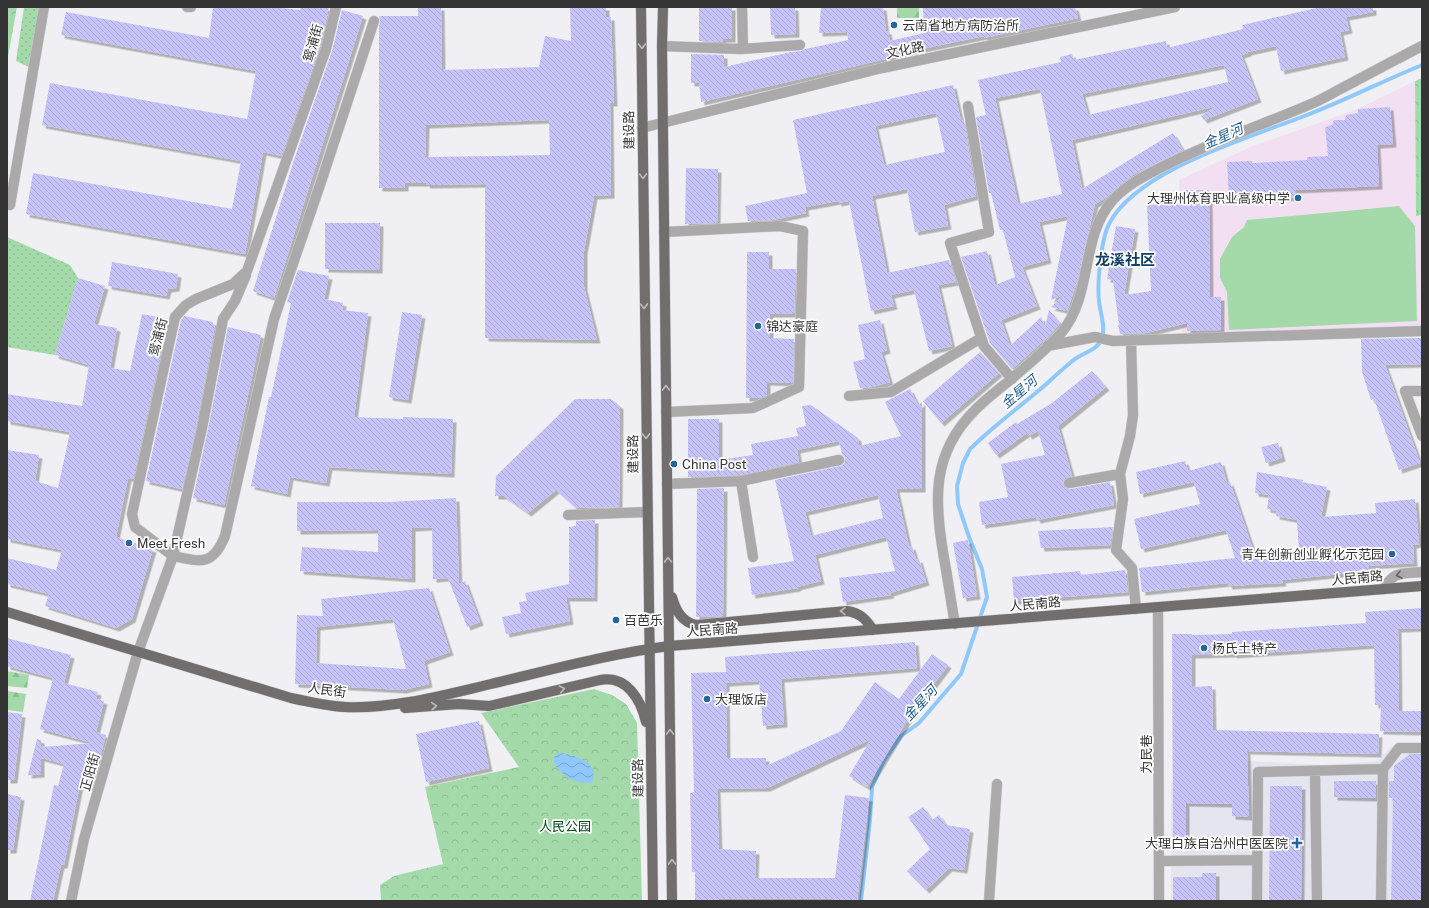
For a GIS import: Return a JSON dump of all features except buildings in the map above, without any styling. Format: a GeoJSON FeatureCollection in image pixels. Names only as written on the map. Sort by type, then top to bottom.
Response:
{"type":"FeatureCollection","features":[{"type":"Feature","properties":{"kind":"main road","name":"建设路"},"geometry":{"type":"LineString","coordinates":[[641,7],[653,901]]}},
{"type":"Feature","properties":{"kind":"main road"},"geometry":{"type":"LineString","coordinates":[[663,7],[662,46],[672,901]]}},
{"type":"Feature","properties":{"kind":"main road"},"geometry":{"type":"LineString","coordinates":[[668,583],[677,612],[685,621],[696,626],[846,611],[864,617],[874,630]]}},
{"type":"Feature","properties":{"kind":"main road","name":"人民南路"},"geometry":{"type":"LineString","coordinates":[[649,649],[669,646],[1422,586]]}},
{"type":"Feature","properties":{"kind":"main road","name":"人民街"},"geometry":{"type":"LineString","coordinates":[[7,612],[306,701],[346,707],[382,706],[441,696],[609,656],[649,649]]}},
{"type":"Feature","properties":{"kind":"main road"},"geometry":{"type":"LineString","coordinates":[[382,706],[405,708],[459,704],[489,706],[603,679],[611,679],[626,685],[638,699],[644,712],[650,744]]}},
{"type":"Feature","properties":{"kind":"street"},"geometry":{"type":"LineString","coordinates":[[7,204],[10,205],[44,7]]}},
{"type":"Feature","properties":{"kind":"street","name":"鸳浦街"},"geometry":{"type":"LineString","coordinates":[[173,556],[135,527],[132,514],[175,317],[186,305],[196,299],[233,284],[248,271],[326,49],[336,7]]}},
{"type":"Feature","properties":{"kind":"street"},"geometry":{"type":"LineString","coordinates":[[742,7],[743,49]]}},
{"type":"Feature","properties":{"kind":"street","name":"文化路"},"geometry":{"type":"LineString","coordinates":[[642,128],[882,68],[1175,7]]}},
{"type":"Feature","properties":{"kind":"street"},"geometry":{"type":"LineString","coordinates":[[173,556],[199,562],[214,555],[221,548],[225,536],[274,318],[374,21]]}},
{"type":"Feature","properties":{"kind":"street"},"geometry":{"type":"LineString","coordinates":[[662,46],[743,49],[800,45]]}},
{"type":"Feature","properties":{"kind":"street"},"geometry":{"type":"LineString","coordinates":[[955,624],[938,521],[937,494],[940,468],[950,443],[967,418],[1047,346],[1062,331],[1074,314],[1081,294],[1091,248],[1099,222],[1107,208],[1121,192],[1149,174],[1194,151],[1312,104],[1422,46]]}},
{"type":"Feature","properties":{"kind":"street"},"geometry":{"type":"LineString","coordinates":[[968,106],[989,232],[950,243],[984,346],[1012,379]]}},
{"type":"Feature","properties":{"kind":"street"},"geometry":{"type":"LineString","coordinates":[[664,232],[780,226],[803,231],[799,387],[753,408],[666,412]]}},
{"type":"Feature","properties":{"kind":"street"},"geometry":{"type":"LineString","coordinates":[[138,652],[173,556],[202,428],[223,319],[235,302],[248,271]]}},
{"type":"Feature","properties":{"kind":"street"},"geometry":{"type":"LineString","coordinates":[[1047,346],[1095,337],[1113,341],[1422,331]]}},
{"type":"Feature","properties":{"kind":"street"},"geometry":{"type":"LineString","coordinates":[[848,396],[891,392],[981,338]]}},
{"type":"Feature","properties":{"kind":"street"},"geometry":{"type":"LineString","coordinates":[[1131,340],[1134,415],[1120,474],[1123,499],[1116,550],[1132,568],[1136,609]]}},
{"type":"Feature","properties":{"kind":"street"},"geometry":{"type":"LineString","coordinates":[[1422,391],[1405,391],[1422,436]]}},
{"type":"Feature","properties":{"kind":"street"},"geometry":{"type":"LineString","coordinates":[[667,484],[741,481],[839,460]]}},
{"type":"Feature","properties":{"kind":"street"},"geometry":{"type":"LineString","coordinates":[[1069,483],[1120,474]]}},
{"type":"Feature","properties":{"kind":"street"},"geometry":{"type":"LineString","coordinates":[[741,481],[753,557]]}},
{"type":"Feature","properties":{"kind":"street"},"geometry":{"type":"LineString","coordinates":[[568,515],[647,512]]}},
{"type":"Feature","properties":{"kind":"street"},"geometry":{"type":"LineString","coordinates":[[1384,589],[1389,579],[1396,575],[1422,572]]}},
{"type":"Feature","properties":{"kind":"street","name":"为民巷"},"geometry":{"type":"LineString","coordinates":[[1158,608],[1159,901]]}},
{"type":"Feature","properties":{"kind":"street","name":"正阳街"},"geometry":{"type":"LineString","coordinates":[[71,901],[84,839],[138,652]]}},
{"type":"Feature","properties":{"kind":"street"},"geometry":{"type":"LineString","coordinates":[[1381,901],[1383,769],[1398,748],[1422,748]]}},
{"type":"Feature","properties":{"kind":"street"},"geometry":{"type":"LineString","coordinates":[[1257,901],[1258,772],[1383,769]]}},
{"type":"Feature","properties":{"kind":"street"},"geometry":{"type":"LineString","coordinates":[[1315,771],[1317,901]]}},
{"type":"Feature","properties":{"kind":"street"},"geometry":{"type":"LineString","coordinates":[[989,901],[997,784]]}},
{"type":"Feature","properties":{"kind":"street"},"geometry":{"type":"LineString","coordinates":[[1159,861],[1257,860]]}},
{"type":"Feature","properties":{"kind":"shaded area","name":"大理州体育职业高级中学"},"geometry":{"type":"Polygon","coordinates":[[[1415,81],[1416,215],[1422,215],[1422,326],[1182,335],[1179,180],[1250,147],[1355,110],[1415,81]]]}},
{"type":"Feature","properties":{"kind":"shaded area","name":"大理白族自治州中医医院"},"geometry":{"type":"Polygon","coordinates":[[[1422,745],[1422,901],[1171,901],[1171,783],[1190,784],[1191,758],[1327,765],[1377,761],[1392,746],[1422,745]]]}},
{"type":"Feature","properties":{"kind":"green space"},"geometry":{"type":"Polygon","coordinates":[[[7,7],[17,7],[7,62],[7,7]]]}},
{"type":"Feature","properties":{"kind":"green space"},"geometry":{"type":"Polygon","coordinates":[[[24,7],[39,7],[29,67],[16,61],[24,7]]]}},
{"type":"Feature","properties":{"kind":"green space"},"geometry":{"type":"Polygon","coordinates":[[[897,7],[919,7],[919,18],[897,18],[897,7]]]}},
{"type":"Feature","properties":{"kind":"green space"},"geometry":{"type":"Polygon","coordinates":[[[1422,78],[1422,215],[1416,216],[1415,81],[1422,78]]]}},
{"type":"Feature","properties":{"kind":"green space"},"geometry":{"type":"Polygon","coordinates":[[[1399,206],[1415,226],[1417,321],[1229,330],[1227,292],[1220,278],[1220,259],[1232,237],[1244,227],[1247,220],[1399,206]]]}},
{"type":"Feature","properties":{"kind":"green space"},"geometry":{"type":"Polygon","coordinates":[[[7,237],[70,265],[78,278],[55,355],[7,347],[7,237]]]}},
{"type":"Feature","properties":{"kind":"green space"},"geometry":{"type":"Polygon","coordinates":[[[7,671],[29,675],[27,688],[7,686],[7,671]]]}},
{"type":"Feature","properties":{"kind":"green space","name":"人民公园"},"geometry":{"type":"Polygon","coordinates":[[[594,689],[612,695],[626,704],[637,723],[642,901],[381,901],[380,885],[394,876],[443,864],[425,787],[519,767],[481,713],[594,689]]]}},
{"type":"Feature","properties":{"kind":"green space"},"geometry":{"type":"Polygon","coordinates":[[[7,691],[26,694],[23,712],[7,710],[7,691]]]}},
{"type":"Feature","properties":{"kind":"water"},"geometry":{"type":"Polygon","coordinates":[[[559,753],[578,757],[589,764],[593,775],[592,782],[586,783],[575,781],[562,773],[554,764],[554,757],[559,753]]]}},
{"type":"Feature","properties":{"kind":"waterway","name":"金星河"},"geometry":{"type":"LineString","coordinates":[[861,901],[872,787],[884,760],[901,736],[919,723],[961,674],[987,597],[982,569],[958,504],[957,486],[963,463],[970,449],[984,436],[1070,363],[1094,348],[1100,342],[1103,329],[1099,301],[1099,273],[1104,240],[1109,224],[1123,204],[1144,187],[1169,171],[1198,157],[1322,109],[1422,65]]}},
{"type":"Feature","properties":{"kind":"place","name":"云南省地方病防治所"},"geometry":{"type":"Point","coordinates":[894,25]}},
{"type":"Feature","properties":{"kind":"place","name":"大理州体育职业高级中学"},"geometry":{"type":"Point","coordinates":[1298,198]}},
{"type":"Feature","properties":{"kind":"place","name":"锦达豪庭"},"geometry":{"type":"Point","coordinates":[758,326]}},
{"type":"Feature","properties":{"kind":"place","name":"China Post"},"geometry":{"type":"Point","coordinates":[674,464]}},
{"type":"Feature","properties":{"kind":"place","name":"Meet Fresh"},"geometry":{"type":"Point","coordinates":[129,543]}},
{"type":"Feature","properties":{"kind":"place","name":"青年创新创业孵化示范园"},"geometry":{"type":"Point","coordinates":[1392,554]}},
{"type":"Feature","properties":{"kind":"place","name":"百芭乐"},"geometry":{"type":"Point","coordinates":[616,620]}},
{"type":"Feature","properties":{"kind":"place","name":"杨氏土特产"},"geometry":{"type":"Point","coordinates":[1204,648]}},
{"type":"Feature","properties":{"kind":"place","name":"大理饭店"},"geometry":{"type":"Point","coordinates":[707,699]}},
{"type":"Feature","properties":{"kind":"place","name":"大理白族自治州中医医院"},"geometry":{"type":"Point","coordinates":[1297,843]}},
{"type":"Feature","properties":{"kind":"district","name":"龙溪社区"},"geometry":{"type":"Point","coordinates":[1125,259]}}]}
